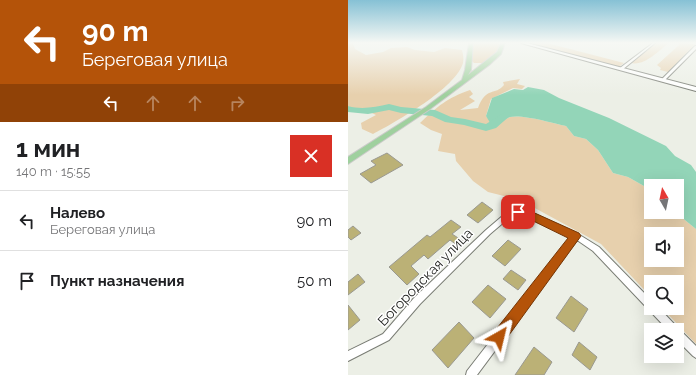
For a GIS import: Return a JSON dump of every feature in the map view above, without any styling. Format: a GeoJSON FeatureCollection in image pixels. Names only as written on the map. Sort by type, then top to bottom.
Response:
{"type":"FeatureCollection","features":[{"type":"Feature","properties":{"kind":"main road"},"geometry":{"type":"LineString","coordinates":[[348,161],[428,108],[491,60]]}},
{"type":"Feature","properties":{"kind":"main road"},"geometry":{"type":"LineString","coordinates":[[462,82],[466,76],[470,62],[477,65],[487,64]]}},
{"type":"Feature","properties":{"kind":"street"},"geometry":{"type":"LineString","coordinates":[[589,60],[696,89]]}},
{"type":"Feature","properties":{"kind":"street"},"geometry":{"type":"LineString","coordinates":[[621,69],[632,60]]}},
{"type":"Feature","properties":{"kind":"street"},"geometry":{"type":"LineString","coordinates":[[663,80],[682,60]]}},
{"type":"Feature","properties":{"kind":"street","name":"Богородская улица"},"geometry":{"type":"LineString","coordinates":[[348,356],[386,337],[417,301],[488,232],[508,215],[524,212],[576,236]]}},
{"type":"Feature","properties":{"kind":"street"},"geometry":{"type":"LineString","coordinates":[[471,375],[576,236],[596,248],[644,299]]}},
{"type":"Feature","properties":{"kind":"street"},"geometry":{"type":"LineString","coordinates":[[660,315],[667,323]]}},
{"type":"Feature","properties":{"kind":"street"},"geometry":{"type":"LineString","coordinates":[[684,340],[696,353]]}},
{"type":"Feature","properties":{"kind":"shaded area"},"geometry":{"type":"Polygon","coordinates":[[[348,60],[463,60],[458,73],[438,93],[410,113],[373,134],[362,129],[361,123],[376,115],[372,113],[363,113],[348,106],[348,60]]]}},
{"type":"Feature","properties":{"kind":"shaded area"},"geometry":{"type":"Polygon","coordinates":[[[488,60],[485,63],[474,63],[472,61],[488,60]]]}},
{"type":"Feature","properties":{"kind":"shaded area"},"geometry":{"type":"Polygon","coordinates":[[[593,60],[614,60],[624,63],[620,66],[614,66],[593,60]]]}},
{"type":"Feature","properties":{"kind":"shaded area"},"geometry":{"type":"Polygon","coordinates":[[[634,60],[645,60],[636,63],[631,63],[634,60]]]}},
{"type":"Feature","properties":{"kind":"shaded area"},"geometry":{"type":"Polygon","coordinates":[[[662,60],[679,60],[668,72],[660,70],[661,68],[657,65],[662,60]]]}},
{"type":"Feature","properties":{"kind":"shaded area"},"geometry":{"type":"Polygon","coordinates":[[[520,79],[517,84],[525,86],[522,89],[513,88],[491,99],[486,116],[497,127],[506,119],[515,116],[538,119],[566,126],[574,136],[586,139],[598,150],[613,173],[628,177],[644,186],[644,219],[684,219],[696,229],[696,344],[684,331],[684,323],[676,323],[669,315],[684,315],[684,275],[644,275],[644,290],[601,244],[520,200],[488,192],[473,181],[456,161],[455,154],[438,151],[442,134],[431,130],[420,123],[443,103],[470,90],[473,94],[469,97],[475,101],[460,110],[478,108],[481,101],[487,94],[501,88],[504,85],[503,82],[520,79]]]}},
{"type":"Feature","properties":{"kind":"shaded area"},"geometry":{"type":"Polygon","coordinates":[[[528,87],[544,90],[559,98],[609,118],[666,146],[675,156],[691,165],[696,172],[696,229],[684,219],[684,179],[644,179],[644,186],[628,177],[613,173],[598,150],[586,139],[574,136],[566,126],[538,119],[515,116],[506,119],[497,127],[492,126],[486,116],[492,98],[514,89],[523,90],[528,87]]]}},
{"type":"Feature","properties":{"kind":"building"},"geometry":{"type":"Polygon","coordinates":[[[387,153],[403,165],[371,183],[360,174],[376,165],[371,161],[387,153]]]}},
{"type":"Feature","properties":{"kind":"building"},"geometry":{"type":"Polygon","coordinates":[[[482,202],[493,210],[478,223],[467,215],[482,202]]]}},
{"type":"Feature","properties":{"kind":"building"},"geometry":{"type":"Polygon","coordinates":[[[451,220],[461,227],[452,234],[466,243],[461,248],[450,240],[428,259],[424,255],[411,266],[419,274],[407,285],[389,267],[427,235],[430,237],[451,220]]]}},
{"type":"Feature","properties":{"kind":"building"},"geometry":{"type":"Polygon","coordinates":[[[353,226],[361,233],[351,240],[348,237],[348,230],[353,226]]]}},
{"type":"Feature","properties":{"kind":"building"},"geometry":{"type":"Polygon","coordinates":[[[508,240],[521,249],[505,266],[492,256],[508,240]]]}},
{"type":"Feature","properties":{"kind":"building"},"geometry":{"type":"Polygon","coordinates":[[[511,270],[526,280],[518,290],[503,279],[511,270]]]}},
{"type":"Feature","properties":{"kind":"building"},"geometry":{"type":"Polygon","coordinates":[[[358,274],[365,282],[348,295],[348,282],[358,274]]]}},
{"type":"Feature","properties":{"kind":"building"},"geometry":{"type":"Polygon","coordinates":[[[488,285],[506,299],[490,318],[472,302],[488,285]]]}},
{"type":"Feature","properties":{"kind":"building"},"geometry":{"type":"Polygon","coordinates":[[[571,296],[588,309],[574,332],[556,318],[571,296]]]}},
{"type":"Feature","properties":{"kind":"building"},"geometry":{"type":"Polygon","coordinates":[[[348,305],[360,320],[348,330],[348,305]]]}},
{"type":"Feature","properties":{"kind":"building"},"geometry":{"type":"Polygon","coordinates":[[[459,322],[474,338],[448,368],[432,350],[459,322]]]}},
{"type":"Feature","properties":{"kind":"building"},"geometry":{"type":"Polygon","coordinates":[[[579,342],[597,357],[590,370],[572,355],[579,342]]]}},
{"type":"Feature","properties":{"kind":"building"},"geometry":{"type":"Polygon","coordinates":[[[534,347],[552,362],[544,375],[515,375],[534,347]]]}},
{"type":"Feature","properties":{"kind":"waterway"},"geometry":{"type":"LineString","coordinates":[[348,109],[354,111],[368,111],[389,107],[401,110],[435,113],[449,120],[465,122],[486,128],[492,126],[507,114]]}},
{"type":"Feature","properties":{"kind":"route"},"geometry":{"type":"LineString","coordinates":[[499,337],[576,236],[524,212],[518,212]]}}]}
